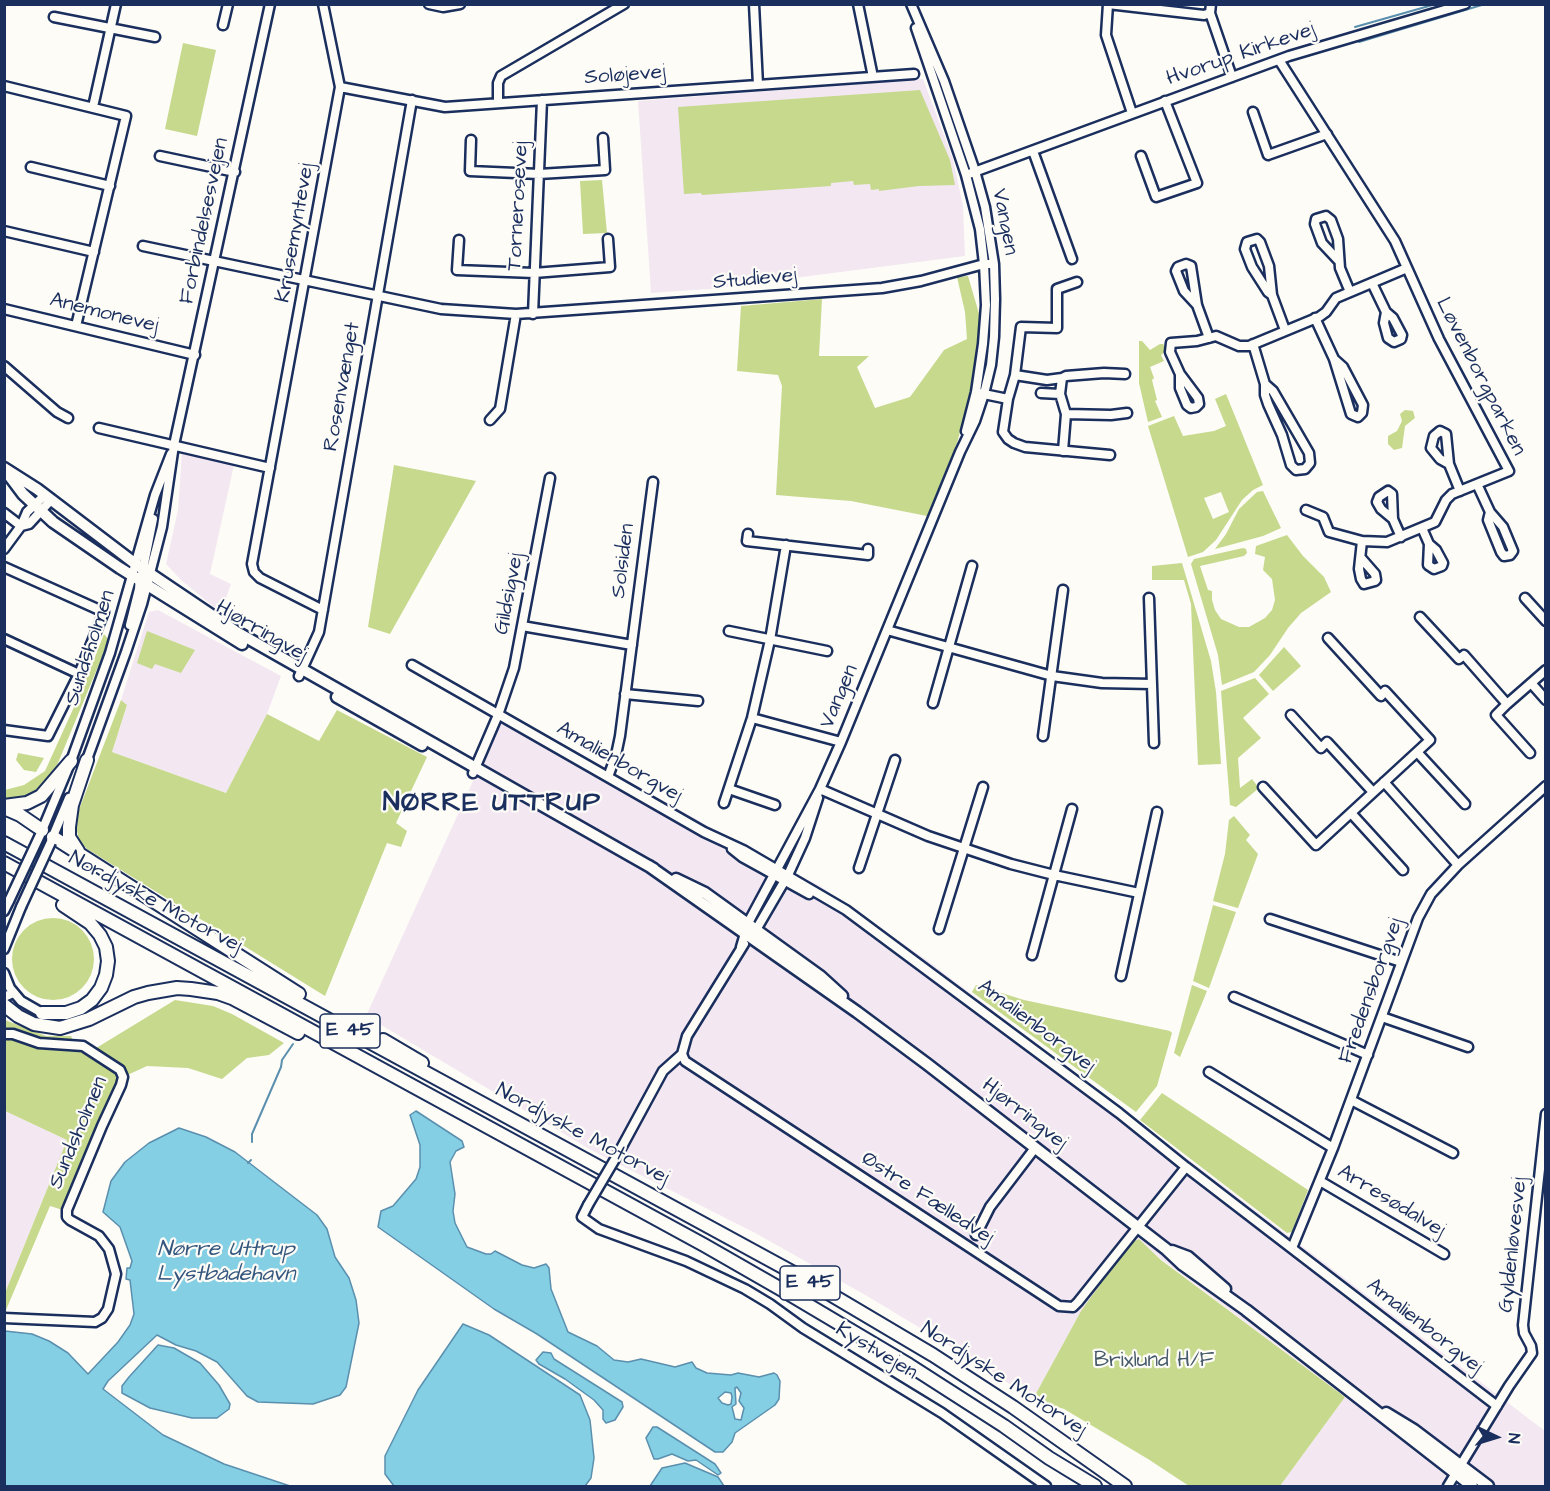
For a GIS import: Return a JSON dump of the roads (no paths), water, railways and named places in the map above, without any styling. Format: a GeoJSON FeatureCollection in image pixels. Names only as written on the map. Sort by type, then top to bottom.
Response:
{"type":"FeatureCollection","features":[{"type":"Feature","properties":{"kind":"highway"},"geometry":{"type":"LineString","coordinates":[[80,854],[69,837],[69,827],[72,805],[87,760]]}},
{"type":"Feature","properties":{"kind":"highway"},"geometry":{"type":"LineString","coordinates":[[4,807],[27,804],[41,796],[70,761]]}},
{"type":"Feature","properties":{"kind":"highway"},"geometry":{"type":"LineString","coordinates":[[4,807],[20,815],[40,833]]}},
{"type":"Feature","properties":{"kind":"highway"},"geometry":{"type":"LineString","coordinates":[[52,839],[80,854],[294,991],[408,1053],[481,1102]]}},
{"type":"Feature","properties":{"kind":"highway","name":"Nordjyske Motorvej"},"geometry":{"type":"LineString","coordinates":[[4,843],[793,1273],[933,1355],[1013,1407],[1125,1486]]}},
{"type":"Feature","properties":{"kind":"highway","name":"Nordjyske Motorvej"},"geometry":{"type":"LineString","coordinates":[[4,863],[553,1162],[786,1292],[909,1365],[1049,1458]]}},
{"type":"Feature","properties":{"kind":"highway"},"geometry":{"type":"LineString","coordinates":[[4,873],[77,912],[100,935],[106,947],[108,961],[106,975],[101,988],[92,1000],[81,1008],[66,1013],[42,1013]]}},
{"type":"Feature","properties":{"kind":"highway"},"geometry":{"type":"LineString","coordinates":[[4,1005],[18,1016],[34,1024],[60,1028],[89,1019],[127,1000],[148,993],[177,988],[218,993],[246,1005],[392,1084],[553,1162]]}},
{"type":"Feature","properties":{"kind":"highway"},"geometry":{"type":"LineString","coordinates":[[1049,1458],[1081,1486]]}},
{"type":"Feature","properties":{"kind":"highway","name":"E 45"},"geometry":{"type":"LineString","coordinates":[[1049,1458],[1095,1486]]}},
{"type":"Feature","properties":{"kind":"main road","name":"Hjørringvej"},"geometry":{"type":"LineString","coordinates":[[4,469],[48,498],[142,575],[210,626],[301,673],[649,866],[820,976],[857,1012],[1166,1249],[1188,1257],[1246,1310],[1358,1396],[1459,1470],[1488,1486]]}},
{"type":"Feature","properties":{"kind":"main road","name":"Hjørringvej"},"geometry":{"type":"LineString","coordinates":[[4,469],[37,508],[74,537],[142,575]]}},
{"type":"Feature","properties":{"kind":"main road","name":"Hjørringvej"},"geometry":{"type":"LineString","coordinates":[[1459,1470],[1472,1486]]}},
{"type":"Feature","properties":{"kind":"street"},"geometry":{"type":"LineString","coordinates":[[93,107],[116,4]]}},
{"type":"Feature","properties":{"kind":"street"},"geometry":{"type":"LineString","coordinates":[[223,26],[228,4]]}},
{"type":"Feature","properties":{"kind":"street","name":"Forbindelsesvejen"},"geometry":{"type":"LineString","coordinates":[[142,575],[162,527],[174,445],[270,4]]}},
{"type":"Feature","properties":{"kind":"street","name":"Krusemyntevej"},"geometry":{"type":"LineString","coordinates":[[322,4],[340,87],[252,564],[254,572],[260,578],[323,610]]}},
{"type":"Feature","properties":{"kind":"street"},"geometry":{"type":"LineString","coordinates":[[429,4],[443,7],[460,4]]}},
{"type":"Feature","properties":{"kind":"street"},"geometry":{"type":"LineString","coordinates":[[498,102],[498,83],[501,76],[624,4]]}},
{"type":"Feature","properties":{"kind":"street"},"geometry":{"type":"LineString","coordinates":[[754,4],[758,85]]}},
{"type":"Feature","properties":{"kind":"street"},"geometry":{"type":"LineString","coordinates":[[858,4],[873,77]]}},
{"type":"Feature","properties":{"kind":"street","name":"Vangen"},"geometry":{"type":"LineString","coordinates":[[750,931],[776,872],[820,789],[841,742],[960,452],[980,393],[994,337],[994,264],[985,207],[944,81],[910,4]]}},
{"type":"Feature","properties":{"kind":"street","name":"Vangen"},"geometry":{"type":"LineString","coordinates":[[910,4],[966,175],[980,230],[986,305],[980,393]]}},
{"type":"Feature","properties":{"kind":"street"},"geometry":{"type":"LineString","coordinates":[[1132,113],[1106,35],[1108,4],[1204,15],[1211,9],[1232,77]]}},
{"type":"Feature","properties":{"kind":"street","name":"Hvorup Kirkevej"},"geometry":{"type":"LineString","coordinates":[[966,175],[1279,60],[1465,4]]}},
{"type":"Feature","properties":{"kind":"street"},"geometry":{"type":"LineString","coordinates":[[54,17],[155,37]]}},
{"type":"Feature","properties":{"kind":"street","name":"Løvenborgparken"},"geometry":{"type":"LineString","coordinates":[[1279,60],[1395,241],[1439,339],[1509,471],[1448,497],[1435,522],[1383,543],[1362,541],[1329,532],[1323,517],[1306,510]]}},
{"type":"Feature","properties":{"kind":"street","name":"Soløjevej"},"geometry":{"type":"LineString","coordinates":[[340,87],[445,107],[914,74]]}},
{"type":"Feature","properties":{"kind":"street"},"geometry":{"type":"LineString","coordinates":[[4,86],[126,116],[76,326]]}},
{"type":"Feature","properties":{"kind":"street","name":"Rosenvænget"},"geometry":{"type":"LineString","coordinates":[[301,673],[314,645],[323,610],[412,100]]}},
{"type":"Feature","properties":{"kind":"street","name":"Tornerosevej"},"geometry":{"type":"LineString","coordinates":[[533,314],[542,100]]}},
{"type":"Feature","properties":{"kind":"street"},"geometry":{"type":"LineString","coordinates":[[1141,156],[1156,197],[1197,183],[1165,101]]}},
{"type":"Feature","properties":{"kind":"street"},"geometry":{"type":"LineString","coordinates":[[1253,112],[1268,155],[1327,134]]}},
{"type":"Feature","properties":{"kind":"street"},"geometry":{"type":"LineString","coordinates":[[471,140],[470,171],[539,174],[605,170],[603,138]]}},
{"type":"Feature","properties":{"kind":"street"},"geometry":{"type":"LineString","coordinates":[[1033,151],[1072,259]]}},
{"type":"Feature","properties":{"kind":"street"},"geometry":{"type":"LineString","coordinates":[[160,156],[235,172]]}},
{"type":"Feature","properties":{"kind":"street"},"geometry":{"type":"LineString","coordinates":[[31,167],[110,186]]}},
{"type":"Feature","properties":{"kind":"street"},"geometry":{"type":"LineString","coordinates":[[1338,260],[1322,243],[1315,224],[1316,219],[1328,216],[1331,220],[1338,239],[1338,260],[1350,292]]}},
{"type":"Feature","properties":{"kind":"street"},"geometry":{"type":"LineString","coordinates":[[4,231],[94,252]]}},
{"type":"Feature","properties":{"kind":"street"},"geometry":{"type":"LineString","coordinates":[[459,240],[457,270],[534,273],[610,267],[608,239]]}},
{"type":"Feature","properties":{"kind":"street"},"geometry":{"type":"LineString","coordinates":[[1272,295],[1252,267],[1245,249],[1247,242],[1257,239],[1260,242],[1269,266],[1272,295],[1285,330]]}},
{"type":"Feature","properties":{"kind":"street","name":"Studievej"},"geometry":{"type":"LineString","coordinates":[[143,246],[441,309],[516,314],[882,288],[921,281],[984,264],[994,264]]}},
{"type":"Feature","properties":{"kind":"street"},"geometry":{"type":"LineString","coordinates":[[1180,374],[1170,352],[1170,343],[1197,341],[1219,336],[1242,346],[1253,344],[1326,312],[1336,298],[1407,268]]}},
{"type":"Feature","properties":{"kind":"street"},"geometry":{"type":"LineString","coordinates":[[1077,282],[1057,289],[1057,328],[1021,327],[1015,375],[1003,422],[1003,432],[1008,439],[1025,447],[1110,455]]}},
{"type":"Feature","properties":{"kind":"street"},"geometry":{"type":"LineString","coordinates":[[1372,283],[1386,312]]}},
{"type":"Feature","properties":{"kind":"street"},"geometry":{"type":"LineString","coordinates":[[1197,304],[1209,338]]}},
{"type":"Feature","properties":{"kind":"street","name":"Anemonevej"},"geometry":{"type":"LineString","coordinates":[[4,309],[195,355]]}},
{"type":"Feature","properties":{"kind":"street"},"geometry":{"type":"LineString","coordinates":[[490,420],[500,409],[516,314]]}},
{"type":"Feature","properties":{"kind":"street"},"geometry":{"type":"LineString","coordinates":[[1315,318],[1334,359],[1351,414],[1358,417],[1362,413],[1363,405],[1343,367],[1334,359]]}},
{"type":"Feature","properties":{"kind":"street"},"geometry":{"type":"LineString","coordinates":[[1253,344],[1265,384],[1265,395],[1282,435],[1291,465],[1296,470],[1305,469],[1310,463],[1309,453],[1273,391],[1265,384]]}},
{"type":"Feature","properties":{"kind":"street"},"geometry":{"type":"LineString","coordinates":[[4,366],[57,412],[68,418]]}},
{"type":"Feature","properties":{"kind":"street"},"geometry":{"type":"LineString","coordinates":[[1015,375],[1047,380],[1104,373],[1125,374]]}},
{"type":"Feature","properties":{"kind":"street"},"geometry":{"type":"LineString","coordinates":[[1062,378],[1060,394],[1066,414],[1063,451]]}},
{"type":"Feature","properties":{"kind":"street"},"geometry":{"type":"LineString","coordinates":[[980,393],[1008,399]]}},
{"type":"Feature","properties":{"kind":"street"},"geometry":{"type":"LineString","coordinates":[[1041,393],[1060,394]]}},
{"type":"Feature","properties":{"kind":"street"},"geometry":{"type":"LineString","coordinates":[[1066,414],[1127,413]]}},
{"type":"Feature","properties":{"kind":"street"},"geometry":{"type":"LineString","coordinates":[[99,428],[270,468]]}},
{"type":"Feature","properties":{"kind":"street","name":"Forbindelsesvejen"},"geometry":{"type":"LineString","coordinates":[[142,575],[153,526],[157,491],[174,445]]}},
{"type":"Feature","properties":{"kind":"street"},"geometry":{"type":"LineString","coordinates":[[1449,464],[1460,491]]}},
{"type":"Feature","properties":{"kind":"street","name":"Gildsigvej"},"geometry":{"type":"LineString","coordinates":[[498,715],[514,668],[550,478]]}},
{"type":"Feature","properties":{"kind":"street","name":"Solsiden"},"geometry":{"type":"LineString","coordinates":[[608,777],[616,755],[626,694],[653,482]]}},
{"type":"Feature","properties":{"kind":"street"},"geometry":{"type":"LineString","coordinates":[[1477,484],[1490,512],[1503,527],[1514,550],[1510,555],[1504,556],[1501,552],[1488,520],[1490,512]]}},
{"type":"Feature","properties":{"kind":"street"},"geometry":{"type":"LineString","coordinates":[[157,491],[169,489]]}},
{"type":"Feature","properties":{"kind":"street"},"geometry":{"type":"LineString","coordinates":[[4,549],[21,526],[23,518],[48,498]]}},
{"type":"Feature","properties":{"kind":"street"},"geometry":{"type":"LineString","coordinates":[[4,513],[21,526]]}},
{"type":"Feature","properties":{"kind":"street"},"geometry":{"type":"LineString","coordinates":[[1393,519],[1401,537]]}},
{"type":"Feature","properties":{"kind":"street"},"geometry":{"type":"LineString","coordinates":[[1422,528],[1429,544]]}},
{"type":"Feature","properties":{"kind":"street"},"geometry":{"type":"LineString","coordinates":[[748,534],[747,541],[868,555],[868,549]]}},
{"type":"Feature","properties":{"kind":"street"},"geometry":{"type":"LineString","coordinates":[[1361,558],[1362,541]]}},
{"type":"Feature","properties":{"kind":"street"},"geometry":{"type":"LineString","coordinates":[[724,803],[752,718],[770,639],[786,545]]}},
{"type":"Feature","properties":{"kind":"street"},"geometry":{"type":"LineString","coordinates":[[4,567],[104,612],[79,674],[48,736],[4,730]]}},
{"type":"Feature","properties":{"kind":"street"},"geometry":{"type":"LineString","coordinates":[[933,703],[972,567]]}},
{"type":"Feature","properties":{"kind":"street","name":"Sundsholmen"},"geometry":{"type":"LineString","coordinates":[[4,949],[87,760],[111,695],[142,575]]}},
{"type":"Feature","properties":{"kind":"street","name":"Sundsholmen"},"geometry":{"type":"LineString","coordinates":[[4,911],[70,761],[142,575]]}},
{"type":"Feature","properties":{"kind":"street"},"geometry":{"type":"LineString","coordinates":[[1043,736],[1063,590]]}},
{"type":"Feature","properties":{"kind":"street"},"geometry":{"type":"LineString","coordinates":[[1149,598],[1154,743]]}},
{"type":"Feature","properties":{"kind":"street"},"geometry":{"type":"LineString","coordinates":[[1525,598],[1545,621]]}},
{"type":"Feature","properties":{"kind":"street"},"geometry":{"type":"LineString","coordinates":[[1420,617],[1460,659],[1464,655],[1507,704]]}},
{"type":"Feature","properties":{"kind":"street"},"geometry":{"type":"LineString","coordinates":[[522,626],[632,645]]}},
{"type":"Feature","properties":{"kind":"street"},"geometry":{"type":"LineString","coordinates":[[887,630],[1052,676],[1102,682],[1152,684]]}},
{"type":"Feature","properties":{"kind":"street"},"geometry":{"type":"LineString","coordinates":[[729,631],[827,651]]}},
{"type":"Feature","properties":{"kind":"street"},"geometry":{"type":"LineString","coordinates":[[1263,787],[1317,845],[1430,740],[1385,691],[1381,696],[1328,638]]}},
{"type":"Feature","properties":{"kind":"street"},"geometry":{"type":"LineString","coordinates":[[4,639],[79,674]]}},
{"type":"Feature","properties":{"kind":"street","name":"Amalienborgvej"},"geometry":{"type":"LineString","coordinates":[[412,665],[722,842],[742,857],[776,872],[861,920],[1110,1106],[1497,1406]]}},
{"type":"Feature","properties":{"kind":"street"},"geometry":{"type":"LineString","coordinates":[[1530,753],[1496,715],[1545,670]]}},
{"type":"Feature","properties":{"kind":"street"},"geometry":{"type":"LineString","coordinates":[[1531,683],[1545,700]]}},
{"type":"Feature","properties":{"kind":"street"},"geometry":{"type":"LineString","coordinates":[[626,694],[698,702]]}},
{"type":"Feature","properties":{"kind":"street"},"geometry":{"type":"LineString","coordinates":[[474,770],[498,715]]}},
{"type":"Feature","properties":{"kind":"street"},"geometry":{"type":"LineString","coordinates":[[1291,715],[1321,748],[1327,742],[1373,792]]}},
{"type":"Feature","properties":{"kind":"street"},"geometry":{"type":"LineString","coordinates":[[752,718],[841,742]]}},
{"type":"Feature","properties":{"kind":"street"},"geometry":{"type":"LineString","coordinates":[[1417,752],[1465,804]]}},
{"type":"Feature","properties":{"kind":"street"},"geometry":{"type":"LineString","coordinates":[[859,868],[895,760]]}},
{"type":"Feature","properties":{"kind":"street"},"geometry":{"type":"LineString","coordinates":[[1384,782],[1458,864]]}},
{"type":"Feature","properties":{"kind":"street","name":"Fredensborgvej"},"geometry":{"type":"LineString","coordinates":[[1292,1248],[1333,1148],[1418,918],[1431,894],[1458,864],[1545,786]]}},
{"type":"Feature","properties":{"kind":"street"},"geometry":{"type":"LineString","coordinates":[[939,929],[983,788]]}},
{"type":"Feature","properties":{"kind":"street"},"geometry":{"type":"LineString","coordinates":[[729,789],[775,805]]}},
{"type":"Feature","properties":{"kind":"street"},"geometry":{"type":"LineString","coordinates":[[820,789],[928,836],[964,848],[1054,875],[1139,893]]}},
{"type":"Feature","properties":{"kind":"street","name":"Vangen"},"geometry":{"type":"LineString","coordinates":[[750,931],[786,878],[814,815],[820,789]]}},
{"type":"Feature","properties":{"kind":"street"},"geometry":{"type":"LineString","coordinates":[[1032,955],[1072,809]]}},
{"type":"Feature","properties":{"kind":"street"},"geometry":{"type":"LineString","coordinates":[[1121,976],[1157,812]]}},
{"type":"Feature","properties":{"kind":"street"},"geometry":{"type":"LineString","coordinates":[[1351,813],[1403,870]]}},
{"type":"Feature","properties":{"kind":"street"},"geometry":{"type":"LineString","coordinates":[[40,833],[52,839]]}},
{"type":"Feature","properties":{"kind":"street"},"geometry":{"type":"LineString","coordinates":[[1270,919],[1401,962]]}},
{"type":"Feature","properties":{"kind":"street"},"geometry":{"type":"LineString","coordinates":[[682,1054],[687,1036],[750,931]]}},
{"type":"Feature","properties":{"kind":"street"},"geometry":{"type":"LineString","coordinates":[[4,973],[9,995],[4,1005]]}},
{"type":"Feature","properties":{"kind":"street"},"geometry":{"type":"LineString","coordinates":[[9,995],[42,1013]]}},
{"type":"Feature","properties":{"kind":"street"},"geometry":{"type":"LineString","coordinates":[[1234,997],[1368,1055]]}},
{"type":"Feature","properties":{"kind":"street"},"geometry":{"type":"LineString","coordinates":[[1382,1017],[1468,1047]]}},
{"type":"Feature","properties":{"kind":"street","name":"Sundsholmen"},"geometry":{"type":"LineString","coordinates":[[4,1034],[13,1034],[39,1043],[83,1046],[120,1070],[123,1077],[67,1210],[70,1220],[99,1236],[109,1249],[114,1261],[116,1274],[108,1309],[102,1318],[95,1322],[4,1318]]}},
{"type":"Feature","properties":{"kind":"street","name":"Kystvejen"},"geometry":{"type":"LineString","coordinates":[[682,1054],[663,1071],[582,1217],[599,1229],[686,1261],[753,1294],[803,1328],[942,1413],[1046,1486]]}},
{"type":"Feature","properties":{"kind":"street","name":"Østre Fælledvej"},"geometry":{"type":"LineString","coordinates":[[682,1054],[685,1061],[1059,1306],[1073,1307],[1138,1227]]}},
{"type":"Feature","properties":{"kind":"street"},"geometry":{"type":"LineString","coordinates":[[1209,1072],[1333,1148]]}},
{"type":"Feature","properties":{"kind":"street"},"geometry":{"type":"LineString","coordinates":[[1351,1100],[1453,1153]]}},
{"type":"Feature","properties":{"kind":"street","name":"Gyldenløvesvej"},"geometry":{"type":"LineString","coordinates":[[1448,1486],[1532,1353],[1523,1325],[1545,1114]]}},
{"type":"Feature","properties":{"kind":"street"},"geometry":{"type":"LineString","coordinates":[[976,1235],[990,1207],[1035,1148]]}},
{"type":"Feature","properties":{"kind":"street"},"geometry":{"type":"LineString","coordinates":[[1138,1227],[1186,1167]]}},
{"type":"Feature","properties":{"kind":"street","name":"Arresødalvej"},"geometry":{"type":"LineString","coordinates":[[1320,1181],[1444,1254]]}},
{"type":"Feature","properties":{"kind":"water"},"geometry":{"type":"Polygon","coordinates":[[[416,1111],[462,1141],[464,1147],[456,1151],[450,1162],[455,1194],[453,1211],[455,1223],[467,1247],[486,1254],[495,1251],[522,1265],[534,1268],[546,1264],[549,1268],[551,1289],[568,1332],[597,1346],[614,1360],[628,1362],[641,1359],[675,1367],[692,1362],[696,1368],[707,1373],[731,1375],[738,1373],[759,1377],[774,1373],[780,1381],[779,1399],[775,1405],[735,1433],[732,1442],[723,1452],[715,1452],[537,1334],[494,1309],[378,1227],[381,1211],[393,1206],[416,1179],[420,1167],[420,1145],[410,1115],[416,1111]],[[737,1387],[735,1388],[736,1404],[732,1407],[735,1419],[741,1420],[744,1408],[739,1401],[741,1393],[737,1387]],[[725,1392],[718,1398],[722,1403],[731,1404],[731,1393],[725,1392]]]}},
{"type":"Feature","properties":{"kind":"water","name":"Nørre Uttrup Lystbådehavn"},"geometry":{"type":"Polygon","coordinates":[[[179,1128],[206,1137],[235,1152],[317,1215],[327,1229],[335,1257],[349,1278],[356,1300],[359,1323],[346,1387],[340,1395],[313,1404],[258,1402],[247,1396],[217,1362],[157,1335],[108,1381],[103,1389],[163,1435],[224,1464],[290,1486],[5,1486],[5,1331],[32,1334],[49,1341],[68,1353],[88,1374],[118,1342],[130,1325],[134,1314],[130,1280],[126,1279],[127,1268],[130,1268],[132,1261],[120,1227],[103,1212],[111,1181],[125,1162],[149,1143],[179,1128]]]}},
{"type":"Feature","properties":{"kind":"water"},"geometry":{"type":"Polygon","coordinates":[[[463,1324],[489,1335],[580,1395],[590,1420],[594,1458],[591,1478],[585,1486],[394,1486],[385,1474],[385,1456],[418,1390],[463,1324]]]}},
{"type":"Feature","properties":{"kind":"water"},"geometry":{"type":"Polygon","coordinates":[[[158,1345],[174,1348],[200,1363],[219,1385],[230,1404],[229,1409],[217,1418],[192,1418],[150,1408],[122,1393],[122,1386],[158,1345]]]}},
{"type":"Feature","properties":{"kind":"water"},"geometry":{"type":"Polygon","coordinates":[[[543,1352],[551,1353],[554,1359],[622,1402],[623,1407],[615,1420],[606,1423],[603,1419],[603,1410],[594,1400],[539,1364],[536,1360],[543,1352]]]}},
{"type":"Feature","properties":{"kind":"water"},"geometry":{"type":"Polygon","coordinates":[[[653,1427],[657,1427],[715,1464],[721,1473],[718,1475],[696,1460],[688,1461],[672,1454],[654,1459],[646,1438],[653,1427]]]}},
{"type":"Feature","properties":{"kind":"water"},"geometry":{"type":"Polygon","coordinates":[[[685,1463],[718,1477],[724,1486],[650,1486],[662,1468],[685,1463]]]}},
{"type":"Feature","properties":{"kind":"waterway"},"geometry":{"type":"LineString","coordinates":[[1355,27],[1436,4]]}},
{"type":"Feature","properties":{"kind":"waterway"},"geometry":{"type":"LineString","coordinates":[[1359,42],[1485,4]]}},
{"type":"Feature","properties":{"kind":"waterway"},"geometry":{"type":"LineString","coordinates":[[252,1142],[252,1134],[282,1060],[293,1044]]}},
{"type":"Feature","properties":{"kind":"waterway"},"geometry":{"type":"LineString","coordinates":[[248,1163],[251,1160]]}},
{"type":"Feature","properties":{"kind":"district","name":"NØRRE UTTRUP"},"geometry":{"type":"Point","coordinates":[492,804]}},
{"type":"Feature","properties":{"kind":"park label","name":"Brixlund H/F"},"geometry":{"type":"Point","coordinates":[1154,1362]}}]}
